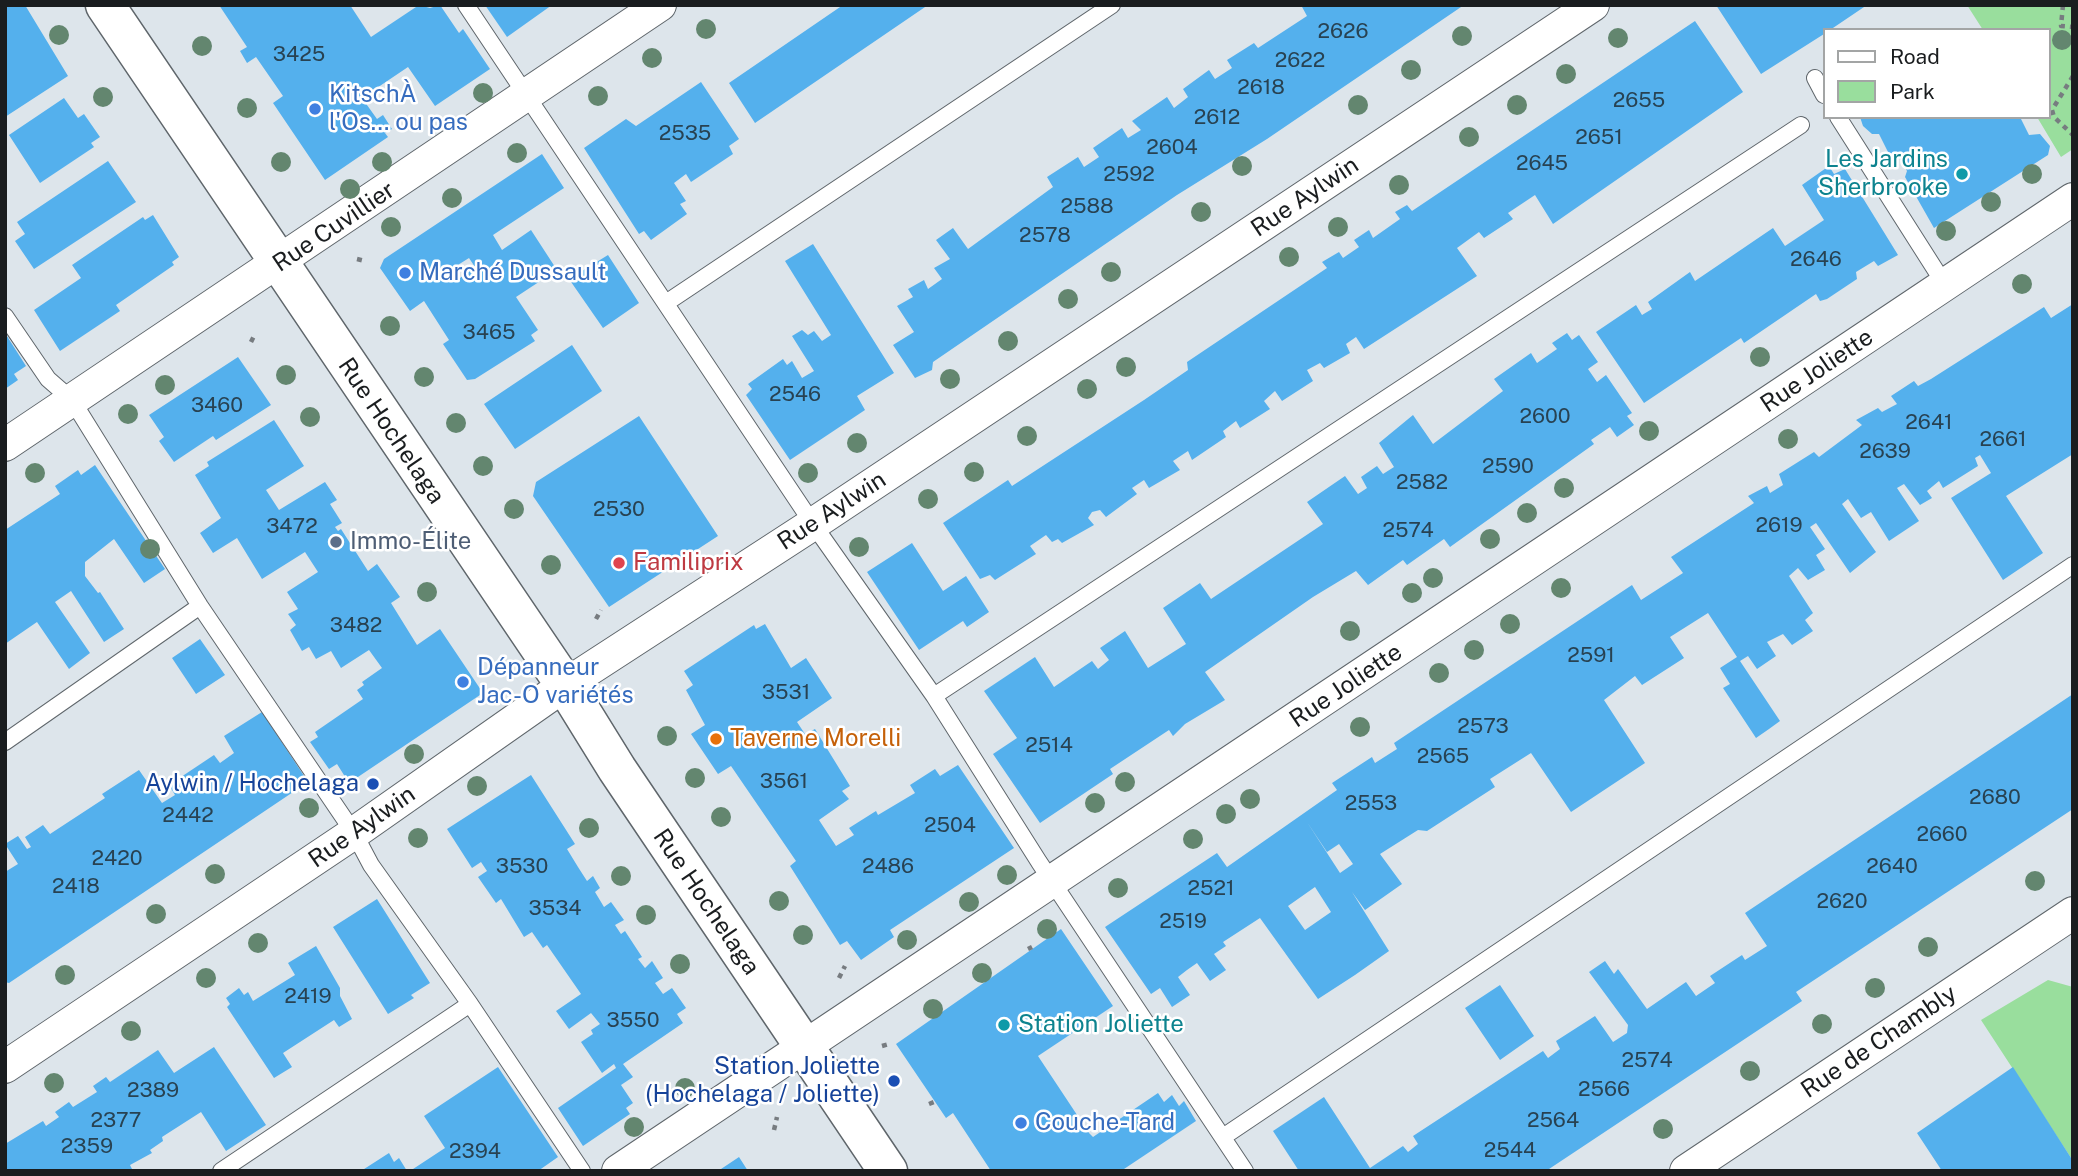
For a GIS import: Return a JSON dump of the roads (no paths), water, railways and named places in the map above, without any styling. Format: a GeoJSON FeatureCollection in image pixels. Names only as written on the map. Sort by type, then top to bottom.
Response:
{"type":"FeatureCollection","features":[{"type":"Feature","properties":{"kind":"street","name":"Rue Hochelaga"},"geometry":{"type":"LineString","coordinates":[[105,5],[565,685],[803,1048],[888,1171]]}},
{"type":"Feature","properties":{"kind":"street","name":"Rue Cuvillier"},"geometry":{"type":"LineString","coordinates":[[5,445],[279,264],[660,5]]}},
{"type":"Feature","properties":{"kind":"street","name":"Rue Aylwin"},"geometry":{"type":"LineString","coordinates":[[5,1067],[354,833],[565,685],[813,524],[1593,5]]}},
{"type":"Feature","properties":{"kind":"street","name":"Rue Joliette"},"geometry":{"type":"LineString","coordinates":[[618,1171],[1053,883],[2073,199]]}},
{"type":"Feature","properties":{"kind":"street","name":"Rue de Chambly"},"geometry":{"type":"LineString","coordinates":[[1686,1171],[2073,913]]}},
{"type":"Feature","properties":{"kind":"lane"},"geometry":{"type":"LineString","coordinates":[[466,5],[813,524],[934,696],[1053,883],[1245,1171]]}},
{"type":"Feature","properties":{"kind":"lane"},"geometry":{"type":"LineString","coordinates":[[667,303],[1112,5]]}},
{"type":"Feature","properties":{"kind":"lane"},"geometry":{"type":"LineString","coordinates":[[1815,78],[1822,90]]}},
{"type":"Feature","properties":{"kind":"lane"},"geometry":{"type":"LineString","coordinates":[[1839,119],[1945,285]]}},
{"type":"Feature","properties":{"kind":"lane"},"geometry":{"type":"LineString","coordinates":[[934,696],[1801,125]]}},
{"type":"Feature","properties":{"kind":"lane"},"geometry":{"type":"LineString","coordinates":[[5,316],[48,379],[72,400],[200,606],[354,833],[371,865],[470,1004],[582,1171]]}},
{"type":"Feature","properties":{"kind":"lane"},"geometry":{"type":"LineString","coordinates":[[1223,1137],[2073,565]]}},
{"type":"Feature","properties":{"kind":"lane"},"geometry":{"type":"LineString","coordinates":[[5,742],[200,606]]}},
{"type":"Feature","properties":{"kind":"lane"},"geometry":{"type":"LineString","coordinates":[[221,1171],[470,1004]]}},
{"type":"Feature","properties":{"kind":"place","name":"KitschÀ l'Os... ou pas"},"geometry":{"type":"Point","coordinates":[315,109]}},
{"type":"Feature","properties":{"kind":"place","name":"Les Jardins Sherbrooke"},"geometry":{"type":"Point","coordinates":[1962,174]}},
{"type":"Feature","properties":{"kind":"place","name":"Marché Dussault"},"geometry":{"type":"Point","coordinates":[405,273]}},
{"type":"Feature","properties":{"kind":"place","name":"Immo-Élite"},"geometry":{"type":"Point","coordinates":[336,542]}},
{"type":"Feature","properties":{"kind":"place","name":"Familiprix"},"geometry":{"type":"Point","coordinates":[619,563]}},
{"type":"Feature","properties":{"kind":"place","name":"Dépanneur Jac-O variétés"},"geometry":{"type":"Point","coordinates":[463,682]}},
{"type":"Feature","properties":{"kind":"place","name":"Taverne Morelli"},"geometry":{"type":"Point","coordinates":[716,739]}},
{"type":"Feature","properties":{"kind":"place","name":"Aylwin / Hochelaga"},"geometry":{"type":"Point","coordinates":[373,784]}},
{"type":"Feature","properties":{"kind":"place","name":"Station Joliette"},"geometry":{"type":"Point","coordinates":[1004,1025]}},
{"type":"Feature","properties":{"kind":"place","name":"Station Joliette (Hochelaga / Joliette)"},"geometry":{"type":"Point","coordinates":[894,1081]}},
{"type":"Feature","properties":{"kind":"place","name":"Couche-Tard"},"geometry":{"type":"Point","coordinates":[1021,1123]}}]}
